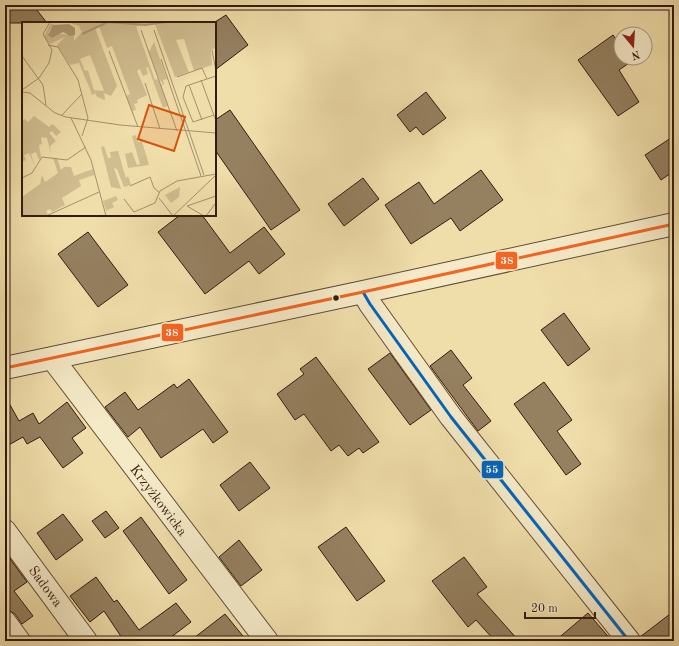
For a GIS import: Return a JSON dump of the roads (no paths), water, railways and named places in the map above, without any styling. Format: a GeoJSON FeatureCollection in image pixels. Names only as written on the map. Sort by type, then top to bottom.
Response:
{"type":"FeatureCollection","features":[{"type":"Feature","properties":{"kind":"street"},"geometry":{"type":"LineString","coordinates":[[5,368],[674,224]]}},
{"type":"Feature","properties":{"kind":"street"},"geometry":{"type":"LineString","coordinates":[[363,292],[451,417],[629,641]]}},
{"type":"Feature","properties":{"kind":"street","name":"Krzyżkowicka"},"geometry":{"type":"LineString","coordinates":[[52,358],[267,641]]}},
{"type":"Feature","properties":{"kind":"street","name":"Sadowa"},"geometry":{"type":"LineString","coordinates":[[5,531],[86,641]]}},
{"type":"Feature","properties":{"kind":"street"},"geometry":{"type":"LineString","coordinates":[[5,622],[19,641]]}}]}
